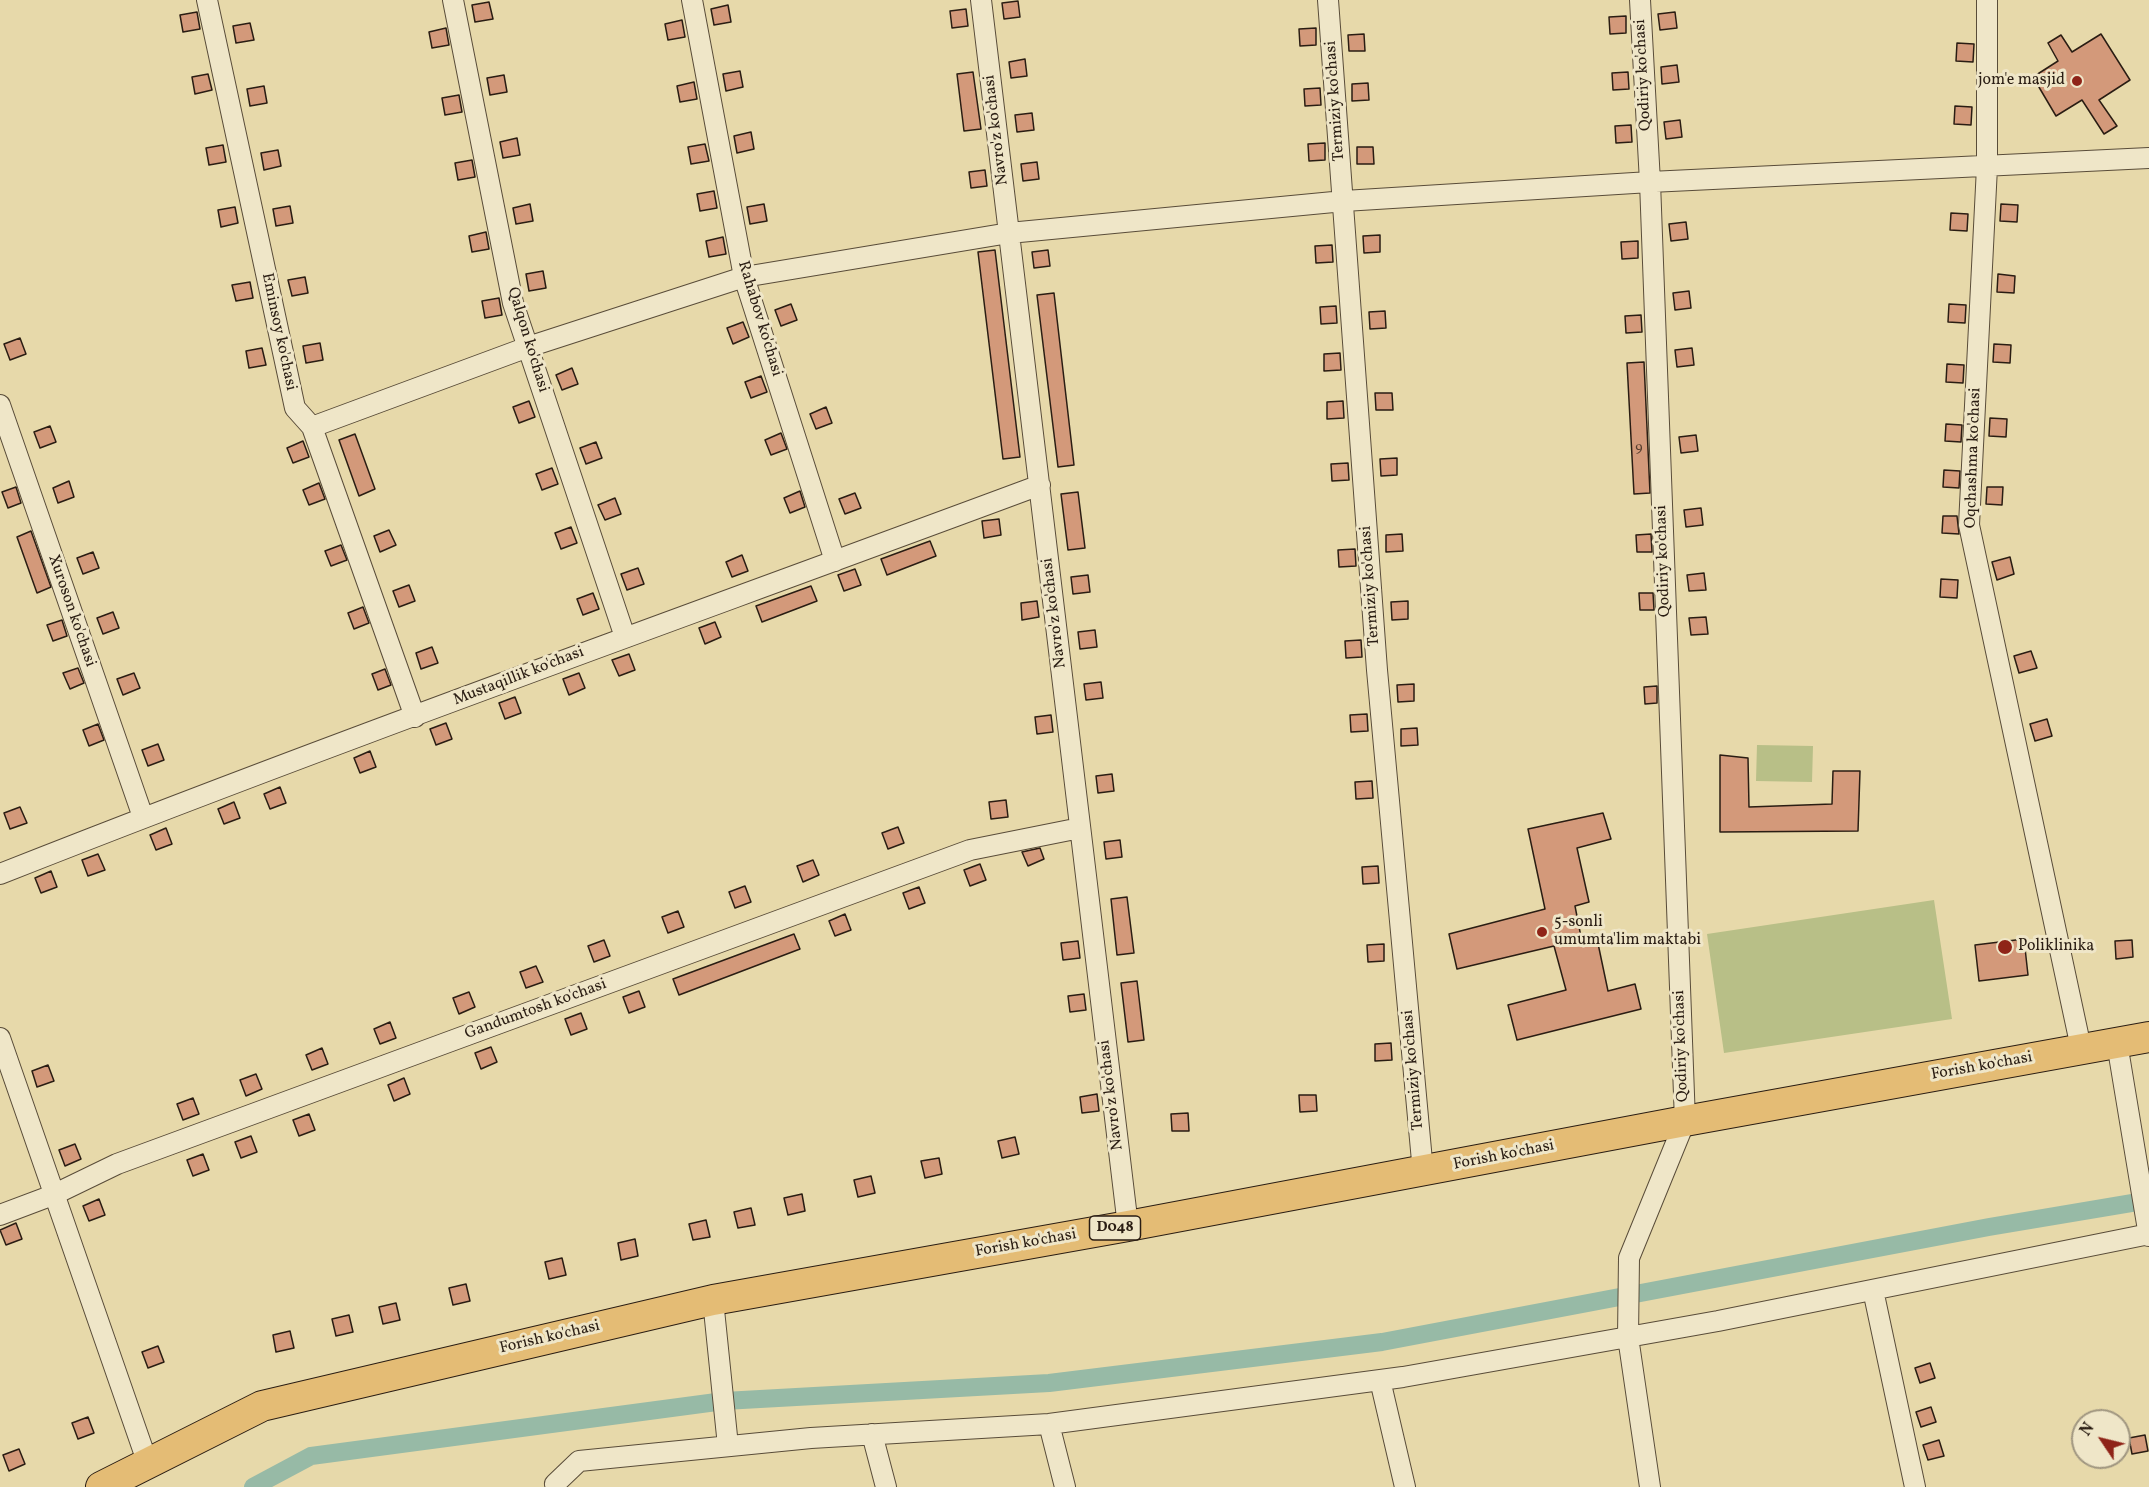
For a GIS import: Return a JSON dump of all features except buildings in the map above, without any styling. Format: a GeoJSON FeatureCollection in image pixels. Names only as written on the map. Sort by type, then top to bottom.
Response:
{"type":"FeatureCollection","features":[{"type":"Feature","properties":{"kind":"main road","name":"Forish ko'chasi"},"geometry":{"type":"LineString","coordinates":[[101,1487],[262,1406],[713,1300],[1423,1172],[1685,1121],[2149,1037]]}},
{"type":"Feature","properties":{"kind":"street","name":"Eminsoy ko'chasi"},"geometry":{"type":"LineString","coordinates":[[207,0],[295,408],[312,427],[415,717]]}},
{"type":"Feature","properties":{"kind":"street","name":"Qalqon ko'chasi"},"geometry":{"type":"LineString","coordinates":[[453,0],[513,303],[625,637]]}},
{"type":"Feature","properties":{"kind":"street","name":"Rahabov ko'chasi"},"geometry":{"type":"LineString","coordinates":[[692,0],[744,277],[835,561]]}},
{"type":"Feature","properties":{"kind":"street","name":"Navro'z ko'chasi"},"geometry":{"type":"LineString","coordinates":[[981,0],[1128,1226]]}},
{"type":"Feature","properties":{"kind":"street","name":"Termiziy ko'chasi"},"geometry":{"type":"LineString","coordinates":[[1328,0],[1377,670],[1423,1172]]}},
{"type":"Feature","properties":{"kind":"street","name":"Qodiriy ko'chasi"},"geometry":{"type":"LineString","coordinates":[[1640,0],[1650,182],[1685,1121]]}},
{"type":"Feature","properties":{"kind":"street","name":"Oqchashma ko'chasi"},"geometry":{"type":"LineString","coordinates":[[1987,0],[1987,167],[1969,525],[2081,1048]]}},
{"type":"Feature","properties":{"kind":"street"},"geometry":{"type":"LineString","coordinates":[[312,427],[528,347],[744,277],[1009,233],[1344,201],[1650,182],[2149,158]]}},
{"type":"Feature","properties":{"kind":"street","name":"Xuroson ko'chasi"},"geometry":{"type":"LineString","coordinates":[[0,405],[143,817]]}},
{"type":"Feature","properties":{"kind":"street","name":"Mustaqillik ko'chasi"},"geometry":{"type":"LineString","coordinates":[[0,874],[143,817],[1040,485]]}},
{"type":"Feature","properties":{"kind":"street","name":"Gandumtosh ko'chasi"},"geometry":{"type":"LineString","coordinates":[[0,1215],[53,1195],[117,1164],[970,850],[1080,828]]}},
{"type":"Feature","properties":{"kind":"street"},"geometry":{"type":"LineString","coordinates":[[0,1038],[148,1464]]}},
{"type":"Feature","properties":{"kind":"street"},"geometry":{"type":"LineString","coordinates":[[556,1487],[555,1484],[579,1461],[811,1438],[1049,1424],[1380,1380],[1628,1337],[2149,1235],[2117,1043]]}},
{"type":"Feature","properties":{"kind":"street"},"geometry":{"type":"LineString","coordinates":[[1650,1487],[1628,1337],[1629,1258],[1685,1121]]}},
{"type":"Feature","properties":{"kind":"street"},"geometry":{"type":"LineString","coordinates":[[1873,1290],[1915,1487]]}},
{"type":"Feature","properties":{"kind":"street"},"geometry":{"type":"LineString","coordinates":[[713,1300],[728,1446]]}},
{"type":"Feature","properties":{"kind":"street"},"geometry":{"type":"LineString","coordinates":[[1380,1380],[1405,1487]]}},
{"type":"Feature","properties":{"kind":"street"},"geometry":{"type":"LineString","coordinates":[[1049,1424],[1065,1487]]}},
{"type":"Feature","properties":{"kind":"street"},"geometry":{"type":"LineString","coordinates":[[872,1434],[886,1487]]}},
{"type":"Feature","properties":{"kind":"green space"},"geometry":{"type":"Polygon","coordinates":[[[1757,745],[1813,746],[1812,782],[1756,781],[1757,745]]]}},
{"type":"Feature","properties":{"kind":"green space"},"geometry":{"type":"Polygon","coordinates":[[[1934,900],[1952,1019],[1724,1053],[1707,934],[1934,900]]]}},
{"type":"Feature","properties":{"kind":"waterway"},"geometry":{"type":"LineString","coordinates":[[253,1487],[311,1456],[724,1401],[1049,1383],[1382,1342],[1989,1227],[2149,1200]]}},
{"type":"Feature","properties":{"kind":"place","name":"jom'e masjid"},"geometry":{"type":"Point","coordinates":[2077,81]}},
{"type":"Feature","properties":{"kind":"place","name":"5-sonli umumta'lim maktabi"},"geometry":{"type":"Point","coordinates":[1542,932]}},
{"type":"Feature","properties":{"kind":"place","name":"Poliklinika"},"geometry":{"type":"Point","coordinates":[2005,947]}}]}
